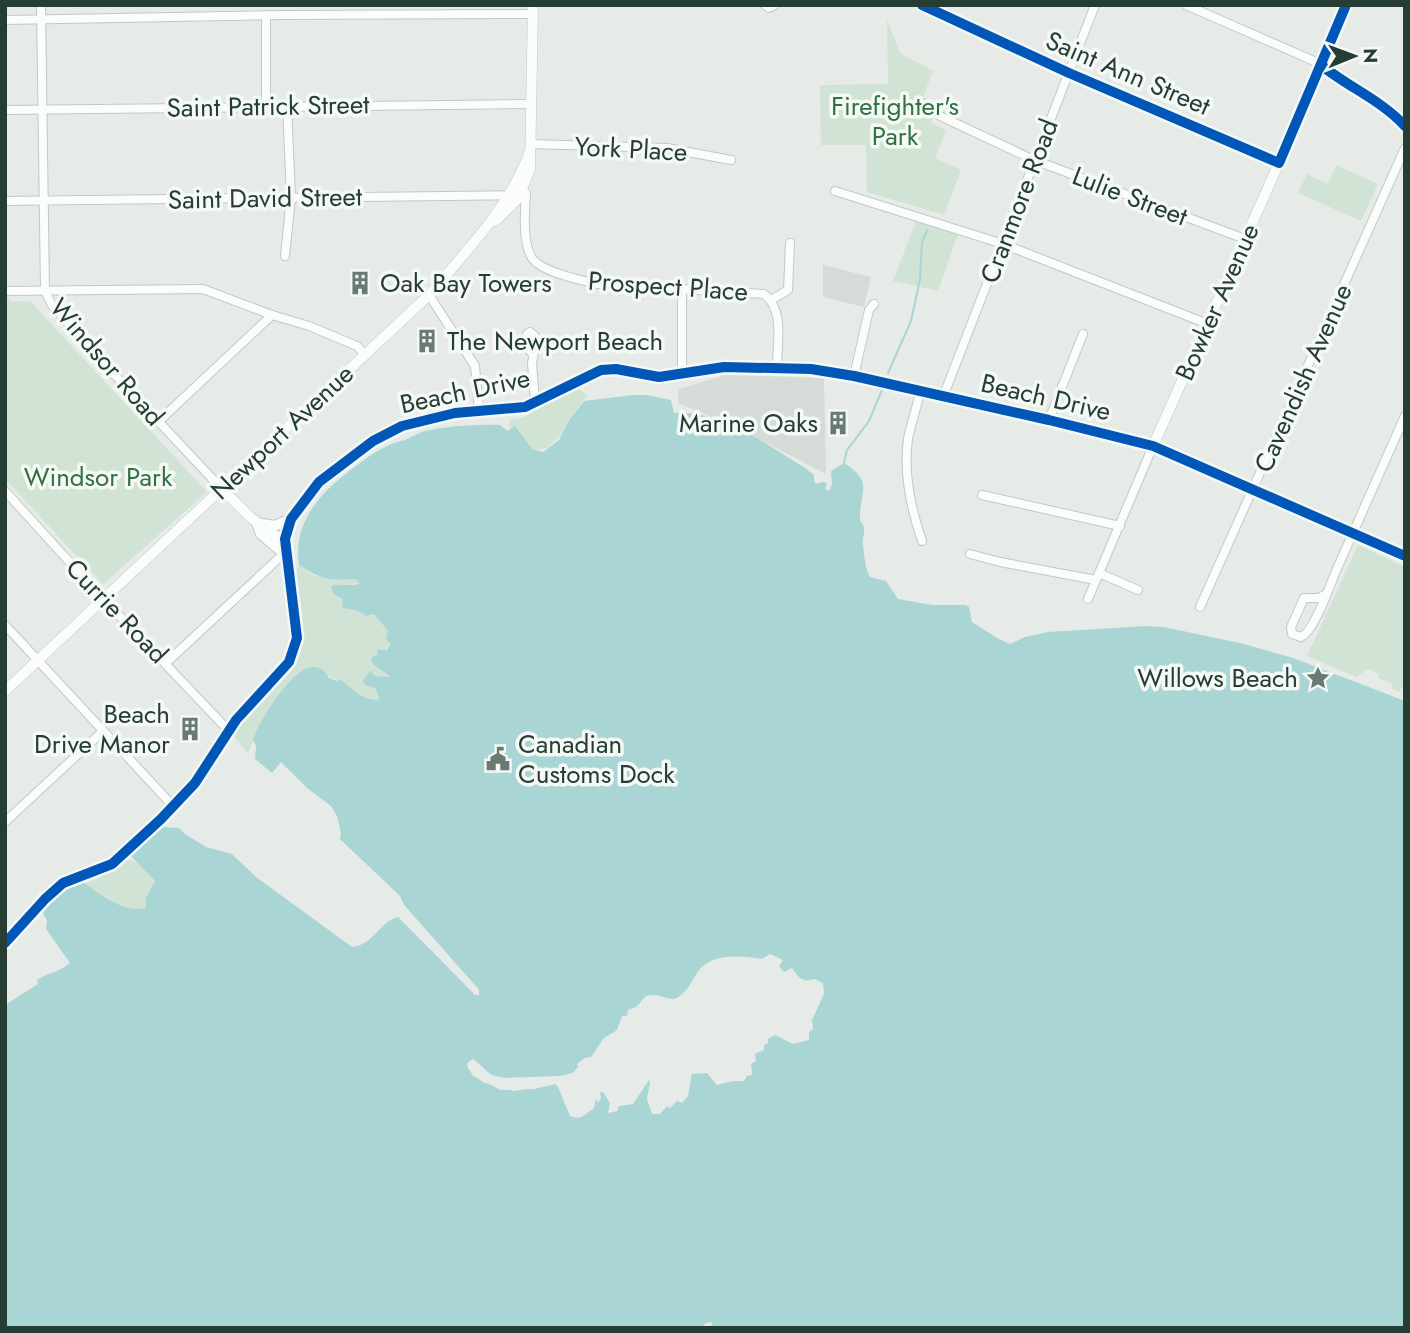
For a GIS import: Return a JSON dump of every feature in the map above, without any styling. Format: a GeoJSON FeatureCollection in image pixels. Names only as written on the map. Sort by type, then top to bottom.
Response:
{"type":"FeatureCollection","features":[{"type":"Feature","properties":{"kind":"main road","name":"Beach Drive"},"geometry":{"type":"LineString","coordinates":[[5,943],[45,899],[64,883],[112,864],[173,806],[195,783],[228,730],[284,668],[293,654],[297,638],[285,549],[291,519],[319,482],[378,438],[402,426],[428,418],[479,410],[517,408],[601,370],[621,369],[650,377],[682,375],[724,367],[811,369],[854,376],[1049,420],[1153,446],[1405,556]]}},
{"type":"Feature","properties":{"kind":"main road"},"geometry":{"type":"LineString","coordinates":[[285,549],[261,534],[257,523],[274,526],[291,519]]}},
{"type":"Feature","properties":{"kind":"street","name":"Windsor Road"},"geometry":{"type":"LineString","coordinates":[[41,5],[45,291],[52,305],[81,339],[257,523]]}},
{"type":"Feature","properties":{"kind":"street"},"geometry":{"type":"LineString","coordinates":[[765,5],[769,8],[775,5]]}},
{"type":"Feature","properties":{"kind":"street","name":"Saint Ann Street"},"geometry":{"type":"LineString","coordinates":[[922,5],[1069,73],[1279,163]]}},
{"type":"Feature","properties":{"kind":"street","name":"Cranmore Road"},"geometry":{"type":"LineString","coordinates":[[943,397],[1094,5]]}},
{"type":"Feature","properties":{"kind":"street"},"geometry":{"type":"LineString","coordinates":[[1186,5],[1321,65],[1392,113],[1405,126]]}},
{"type":"Feature","properties":{"kind":"street","name":"Bowker Avenue"},"geometry":{"type":"LineString","coordinates":[[1088,598],[1279,163],[1344,7]]}},
{"type":"Feature","properties":{"kind":"street"},"geometry":{"type":"LineString","coordinates":[[5,20],[266,15],[286,10],[533,10],[530,169],[523,196],[484,230]]}},
{"type":"Feature","properties":{"kind":"street"},"geometry":{"type":"LineString","coordinates":[[266,15],[266,107]]}},
{"type":"Feature","properties":{"kind":"street","name":"Saint Patrick Street"},"geometry":{"type":"LineString","coordinates":[[5,110],[530,104]]}},
{"type":"Feature","properties":{"kind":"street"},"geometry":{"type":"LineString","coordinates":[[285,256],[291,197],[288,106]]}},
{"type":"Feature","properties":{"kind":"street","name":"Lulie Street"},"geometry":{"type":"LineString","coordinates":[[940,116],[1034,160],[1245,239]]}},
{"type":"Feature","properties":{"kind":"street","name":"York Place"},"geometry":{"type":"LineString","coordinates":[[530,147],[667,148],[731,160]]}},
{"type":"Feature","properties":{"kind":"street","name":"Newport Avenue"},"geometry":{"type":"LineString","coordinates":[[5,691],[429,295],[484,230],[508,196],[521,175],[530,147]]}},
{"type":"Feature","properties":{"kind":"street","name":"Cavendish Avenue"},"geometry":{"type":"LineString","coordinates":[[1200,607],[1405,148]]}},
{"type":"Feature","properties":{"kind":"street"},"geometry":{"type":"LineString","coordinates":[[835,191],[1003,244],[1208,324]]}},
{"type":"Feature","properties":{"kind":"street","name":"Saint David Street"},"geometry":{"type":"LineString","coordinates":[[5,201],[523,196]]}},
{"type":"Feature","properties":{"kind":"street","name":"Prospect Place"},"geometry":{"type":"LineString","coordinates":[[523,196],[529,251],[535,261],[572,278],[597,284],[756,292],[771,299]]}},
{"type":"Feature","properties":{"kind":"street"},"geometry":{"type":"LineString","coordinates":[[777,367],[777,313],[771,299],[788,290],[790,243]]}},
{"type":"Feature","properties":{"kind":"street"},"geometry":{"type":"LineString","coordinates":[[5,291],[203,289],[309,326],[358,346],[365,355]]}},
{"type":"Feature","properties":{"kind":"street"},"geometry":{"type":"LineString","coordinates":[[682,290],[682,375]]}},
{"type":"Feature","properties":{"kind":"street"},"geometry":{"type":"LineString","coordinates":[[429,295],[475,366],[479,410]]}},
{"type":"Feature","properties":{"kind":"street"},"geometry":{"type":"LineString","coordinates":[[854,376],[869,310],[874,304]]}},
{"type":"Feature","properties":{"kind":"street"},"geometry":{"type":"LineString","coordinates":[[159,422],[272,315]]}},
{"type":"Feature","properties":{"kind":"street"},"geometry":{"type":"LineString","coordinates":[[1049,420],[1083,334]]}},
{"type":"Feature","properties":{"kind":"street"},"geometry":{"type":"LineString","coordinates":[[533,354],[535,402]]}},
{"type":"Feature","properties":{"kind":"street"},"geometry":{"type":"LineString","coordinates":[[920,391],[908,440],[906,466],[914,517],[922,541]]}},
{"type":"Feature","properties":{"kind":"street"},"geometry":{"type":"LineString","coordinates":[[1326,594],[1316,599],[1304,598],[1291,626],[1292,634],[1306,636],[1326,594],[1405,416]]}},
{"type":"Feature","properties":{"kind":"street"},"geometry":{"type":"LineString","coordinates":[[982,495],[1120,526]]}},
{"type":"Feature","properties":{"kind":"street","name":"Currie Road"},"geometry":{"type":"LineString","coordinates":[[7,497],[228,730]]}},
{"type":"Feature","properties":{"kind":"street"},"geometry":{"type":"LineString","coordinates":[[166,663],[285,549]]}},
{"type":"Feature","properties":{"kind":"street"},"geometry":{"type":"LineString","coordinates":[[970,554],[1012,564],[1098,577],[1138,590]]}},
{"type":"Feature","properties":{"kind":"street"},"geometry":{"type":"LineString","coordinates":[[5,625],[173,806]]}},
{"type":"Feature","properties":{"kind":"street"},"geometry":{"type":"LineString","coordinates":[[5,822],[103,731]]}},
{"type":"Feature","properties":{"kind":"shaded area"},"geometry":{"type":"Polygon","coordinates":[[[823,265],[871,277],[864,307],[823,297],[823,265]]]}},
{"type":"Feature","properties":{"kind":"shaded area"},"geometry":{"type":"Polygon","coordinates":[[[727,375],[824,378],[826,474],[740,429],[678,403],[678,389],[727,375]]]}},
{"type":"Feature","properties":{"kind":"green space","name":"Firefighter's Park"},"geometry":{"type":"Polygon","coordinates":[[[887,20],[900,53],[933,71],[923,97],[938,104],[931,123],[946,130],[935,158],[961,170],[944,215],[867,192],[866,145],[821,145],[820,85],[888,84],[887,20]]]}},
{"type":"Feature","properties":{"kind":"green space"},"geometry":{"type":"Polygon","coordinates":[[[1336,165],[1378,184],[1361,221],[1298,193],[1307,174],[1328,184],[1336,165]]]}},
{"type":"Feature","properties":{"kind":"green space"},"geometry":{"type":"Polygon","coordinates":[[[916,221],[958,234],[938,291],[893,281],[916,221]]]}},
{"type":"Feature","properties":{"kind":"green space","name":"Windsor Park"},"geometry":{"type":"Polygon","coordinates":[[[6,296],[11,301],[30,301],[207,492],[103,584],[5,479],[6,296]]]}},
{"type":"Feature","properties":{"kind":"green space"},"geometry":{"type":"Polygon","coordinates":[[[576,386],[587,396],[567,421],[562,434],[547,448],[529,450],[518,433],[508,425],[511,419],[525,417],[576,386]]]}},
{"type":"Feature","properties":{"kind":"green space"},"geometry":{"type":"Polygon","coordinates":[[[1358,545],[1405,567],[1405,689],[1401,688],[1400,692],[1392,689],[1393,684],[1378,678],[1379,674],[1368,669],[1356,677],[1307,656],[1358,545]]]}},
{"type":"Feature","properties":{"kind":"green space"},"geometry":{"type":"Polygon","coordinates":[[[299,565],[314,576],[356,579],[360,584],[331,586],[342,597],[348,610],[358,611],[366,616],[374,614],[388,631],[386,638],[390,643],[373,664],[391,677],[376,676],[372,672],[379,697],[378,700],[372,700],[313,667],[302,672],[282,690],[273,703],[248,754],[231,733],[299,656],[302,646],[303,624],[296,570],[299,565]]]}},
{"type":"Feature","properties":{"kind":"green space"},"geometry":{"type":"Polygon","coordinates":[[[128,860],[138,863],[156,882],[146,898],[147,908],[122,905],[84,883],[95,880],[128,860]]]}},
{"type":"Feature","properties":{"kind":"water"},"geometry":{"type":"Polygon","coordinates":[[[633,395],[671,400],[674,413],[709,417],[759,439],[814,475],[816,484],[827,483],[825,489],[829,491],[832,484],[831,471],[844,463],[862,481],[860,519],[864,527],[864,557],[870,577],[886,581],[898,599],[932,605],[966,605],[969,607],[972,622],[1010,644],[1025,637],[1048,632],[1164,627],[1244,644],[1293,658],[1405,701],[1405,1328],[711,1328],[712,1323],[709,1322],[704,1324],[704,1328],[5,1328],[5,1005],[38,984],[37,980],[40,978],[70,963],[46,929],[47,921],[42,911],[64,890],[81,881],[120,905],[146,908],[146,898],[155,881],[130,855],[160,827],[179,828],[206,847],[232,854],[256,877],[352,947],[366,942],[392,919],[399,917],[475,995],[478,995],[479,990],[404,905],[400,896],[340,839],[337,816],[331,806],[307,788],[281,762],[272,773],[255,759],[256,746],[253,740],[274,701],[297,675],[309,668],[320,668],[329,678],[338,681],[340,679],[372,700],[378,700],[379,697],[375,688],[362,682],[370,671],[376,676],[391,677],[371,660],[378,655],[377,650],[387,650],[390,644],[386,638],[388,631],[374,614],[366,616],[343,608],[342,598],[332,591],[331,586],[360,584],[356,579],[326,578],[299,565],[301,533],[306,519],[323,494],[375,452],[425,431],[472,425],[500,425],[507,431],[515,426],[532,449],[543,452],[559,440],[569,420],[584,401],[633,395]],[[770,954],[762,959],[718,959],[703,966],[677,998],[646,996],[636,1007],[628,1010],[627,1016],[622,1016],[617,1030],[604,1038],[591,1057],[577,1064],[578,1067],[573,1073],[515,1080],[491,1075],[473,1059],[467,1066],[482,1082],[514,1091],[555,1084],[570,1116],[578,1118],[594,1108],[596,1098],[598,1103],[601,1098],[600,1092],[603,1092],[610,1103],[608,1113],[617,1111],[619,1106],[633,1104],[649,1080],[647,1099],[652,1114],[660,1114],[668,1105],[669,1109],[677,1101],[682,1103],[688,1096],[692,1074],[707,1073],[717,1085],[744,1081],[747,1076],[752,1075],[751,1064],[756,1061],[755,1054],[764,1050],[768,1039],[775,1035],[793,1044],[809,1040],[809,1032],[813,1029],[812,1020],[824,994],[823,983],[815,979],[801,979],[792,968],[784,972],[779,966],[783,960],[770,954]]]}},
{"type":"Feature","properties":{"kind":"pier"},"geometry":{"type":"Polygon","coordinates":[[[404,905],[479,990],[479,995],[399,918],[401,914],[465,979],[403,909],[404,905]]]}},
{"type":"Feature","properties":{"kind":"pier"},"geometry":{"type":"Polygon","coordinates":[[[473,1059],[491,1075],[503,1078],[560,1076],[558,1080],[503,1082],[489,1078],[471,1064],[476,1073],[501,1087],[514,1088],[557,1082],[534,1089],[501,1090],[473,1076],[467,1066],[473,1059]]]}},
{"type":"Feature","properties":{"kind":"waterway"},"geometry":{"type":"LineString","coordinates":[[888,373],[911,321],[920,279],[922,242],[927,230]]}},
{"type":"Feature","properties":{"kind":"waterway"},"geometry":{"type":"LineString","coordinates":[[844,463],[847,450],[869,421],[882,390]]}},
{"type":"Feature","properties":{"kind":"cycle path"},"geometry":{"type":"LineString","coordinates":[[922,5],[1069,73],[1279,163],[1346,5]]}},
{"type":"Feature","properties":{"kind":"cycle path"},"geometry":{"type":"LineString","coordinates":[[1321,65],[1386,109],[1405,126]]}},
{"type":"Feature","properties":{"kind":"cycle path"},"geometry":{"type":"LineString","coordinates":[[5,943],[63,883],[112,864],[161,819],[195,783],[236,720],[289,662],[297,638],[285,539],[291,519],[319,482],[373,441],[402,426],[455,413],[525,407],[601,370],[616,369],[659,377],[724,367],[811,369],[854,376],[1049,420],[1153,446],[1405,556]]}},
{"type":"Feature","properties":{"kind":"place","name":"Oak Bay Towers"},"geometry":{"type":"Point","coordinates":[360,283]}},
{"type":"Feature","properties":{"kind":"place","name":"The Newport Beach"},"geometry":{"type":"Point","coordinates":[427,341]}},
{"type":"Feature","properties":{"kind":"place","name":"Marine Oaks"},"geometry":{"type":"Point","coordinates":[838,423]}},
{"type":"Feature","properties":{"kind":"place","name":"Willows Beach"},"geometry":{"type":"Point","coordinates":[1318,678]}},
{"type":"Feature","properties":{"kind":"place","name":"Beach Drive Manor"},"geometry":{"type":"Point","coordinates":[190,729]}},
{"type":"Feature","properties":{"kind":"place","name":"Canadian Customs Dock"},"geometry":{"type":"Point","coordinates":[498,759]}}]}
